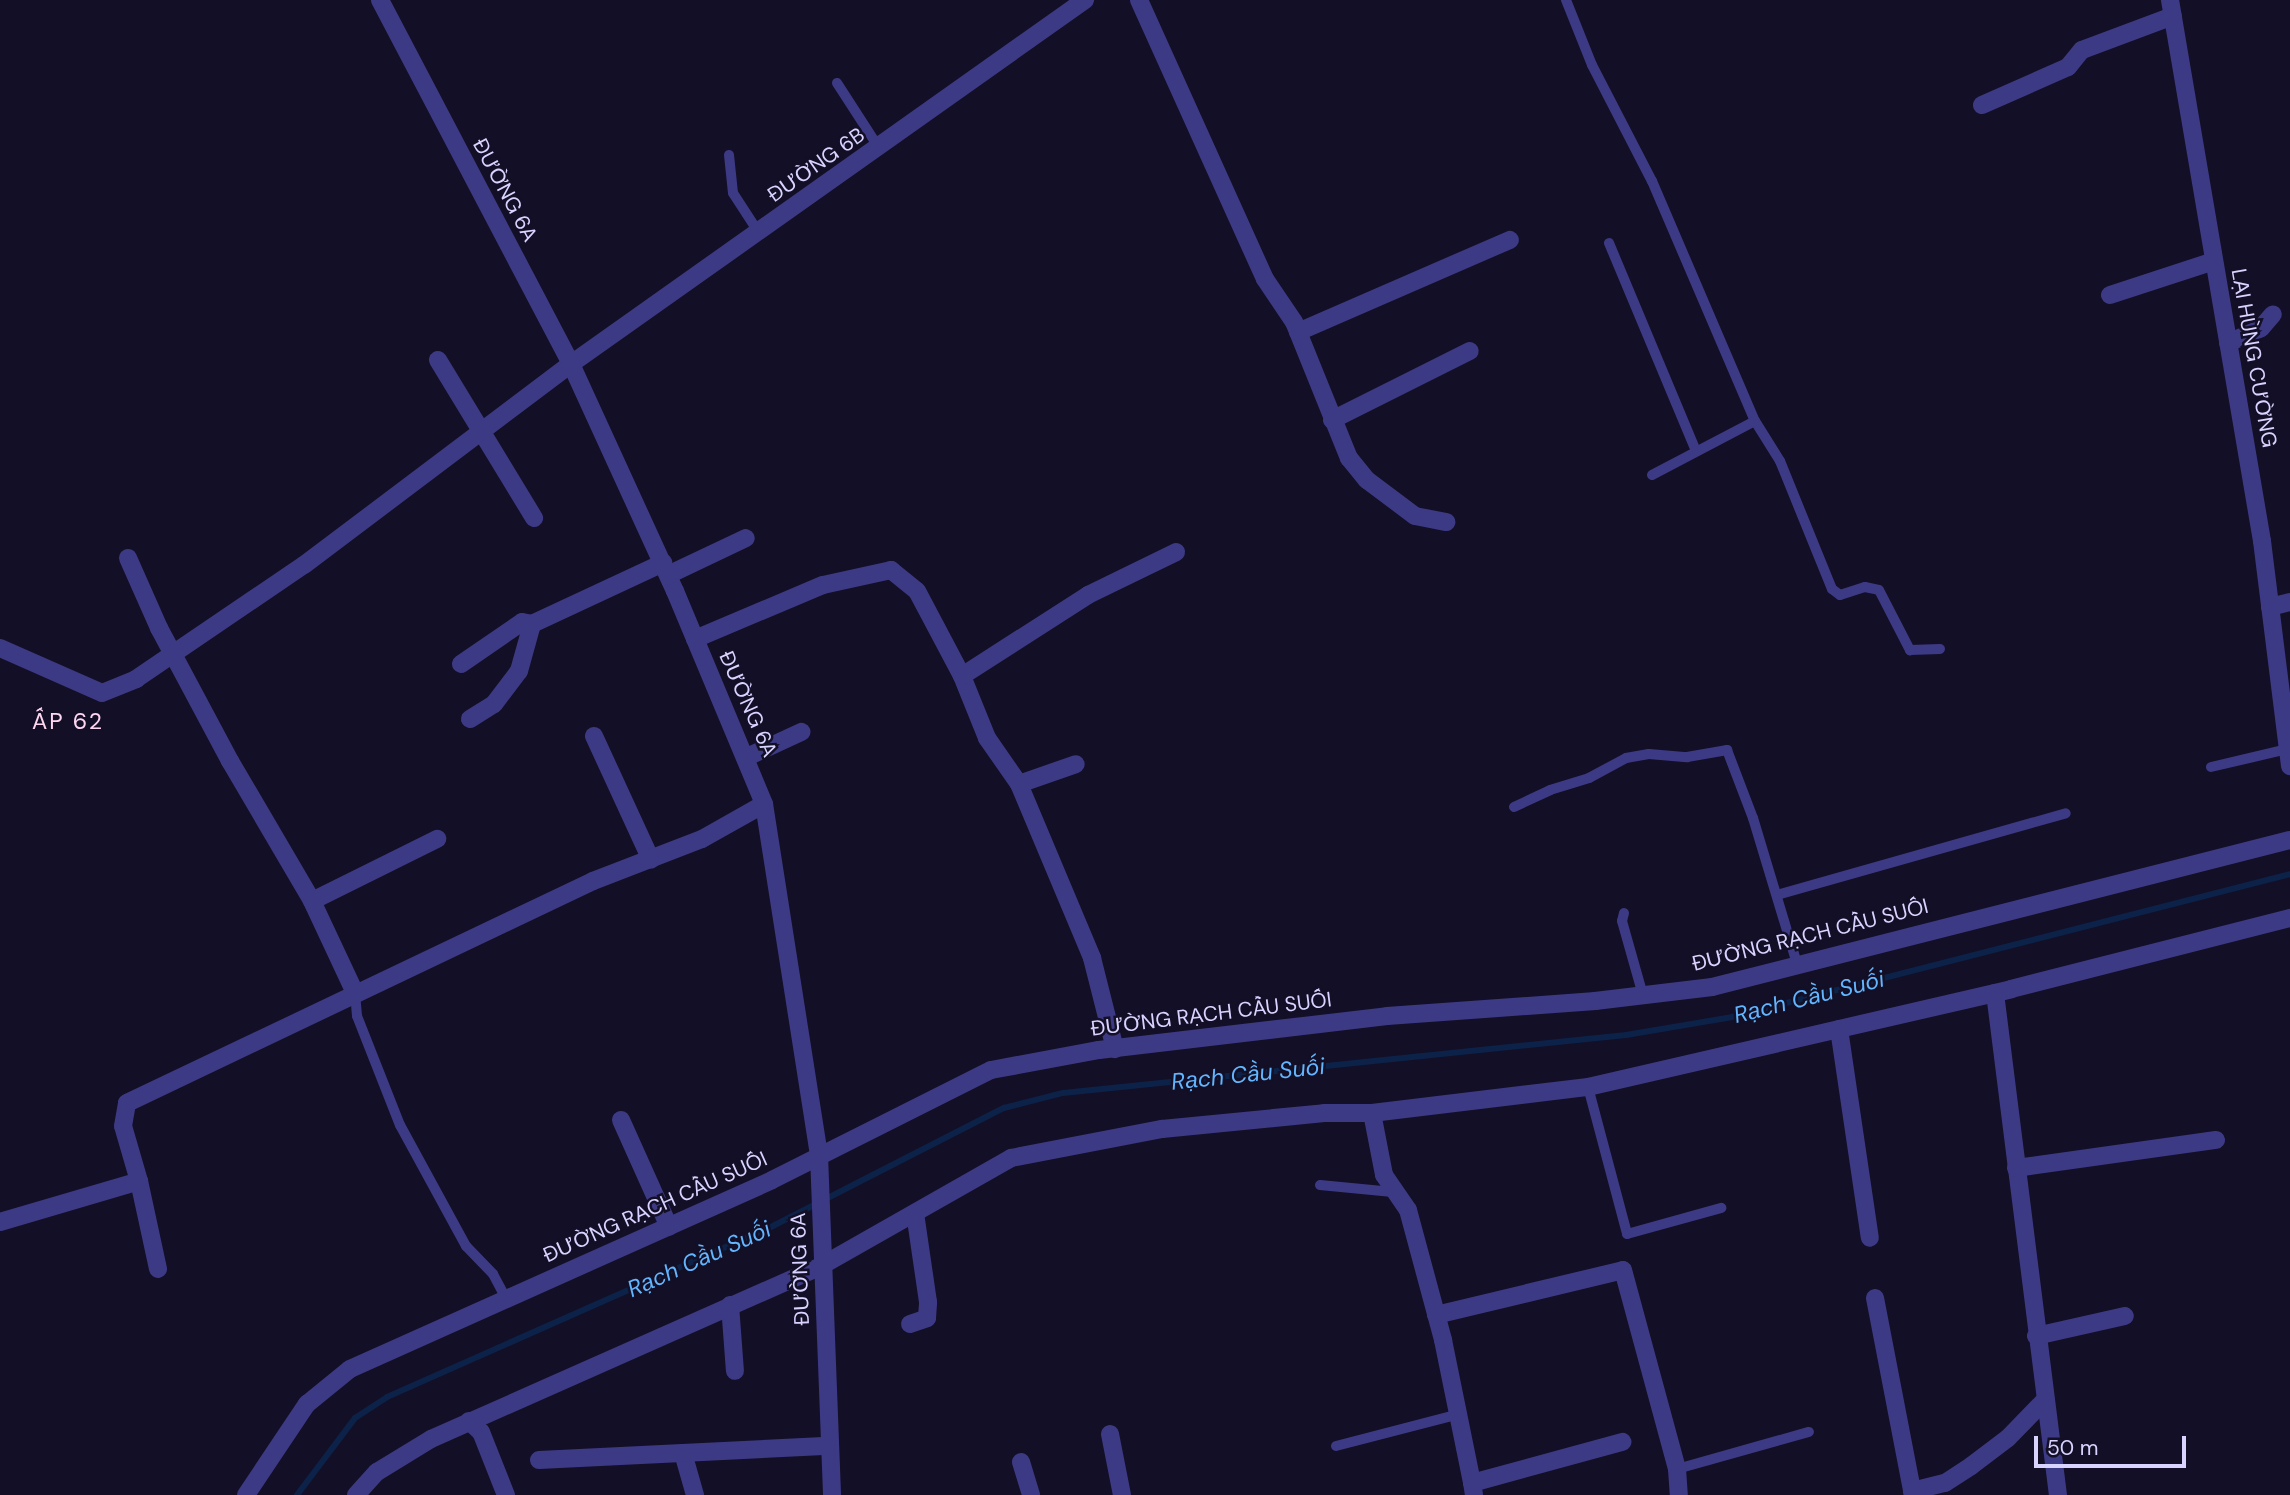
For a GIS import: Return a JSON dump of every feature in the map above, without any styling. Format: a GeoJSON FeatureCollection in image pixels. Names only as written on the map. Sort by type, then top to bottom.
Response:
{"type":"FeatureCollection","features":[{"type":"Feature","properties":{"kind":"street","name":"ĐƯỜNG 6A"},"geometry":{"type":"LineString","coordinates":[[380,0],[571,364],[666,569],[747,757],[764,804],[820,1160],[821,1261],[832,1495]]}},
{"type":"Feature","properties":{"kind":"street","name":"ĐƯỜNG 6B"},"geometry":{"type":"LineString","coordinates":[[0,648],[102,693],[174,655],[482,435],[571,364],[1086,0]]}},
{"type":"Feature","properties":{"kind":"street"},"geometry":{"type":"LineString","coordinates":[[1139,0],[1234,216],[1265,279],[1298,332],[1349,458],[1367,480],[1415,516],[1446,522]]}},
{"type":"Feature","properties":{"kind":"street"},"geometry":{"type":"LineString","coordinates":[[1982,105],[2068,67],[2082,50],[2171,8]]}},
{"type":"Feature","properties":{"kind":"street","name":"LẠI HÙNG CƯỜNG"},"geometry":{"type":"LineString","coordinates":[[2171,8],[2270,607],[2289,758]]}},
{"type":"Feature","properties":{"kind":"street"},"geometry":{"type":"LineString","coordinates":[[1298,332],[1510,240]]}},
{"type":"Feature","properties":{"kind":"street"},"geometry":{"type":"LineString","coordinates":[[2110,295],[2214,261]]}},
{"type":"Feature","properties":{"kind":"street"},"geometry":{"type":"LineString","coordinates":[[2228,342],[2261,328],[2273,314]]}},
{"type":"Feature","properties":{"kind":"street"},"geometry":{"type":"LineString","coordinates":[[1332,421],[1470,351]]}},
{"type":"Feature","properties":{"kind":"street"},"geometry":{"type":"LineString","coordinates":[[438,360],[534,518]]}},
{"type":"Feature","properties":{"kind":"street"},"geometry":{"type":"LineString","coordinates":[[461,664],[522,622],[532,624],[746,538]]}},
{"type":"Feature","properties":{"kind":"street"},"geometry":{"type":"LineString","coordinates":[[962,676],[1088,595],[1176,552]]}},
{"type":"Feature","properties":{"kind":"street"},"geometry":{"type":"LineString","coordinates":[[128,558],[174,655],[230,761],[312,901],[355,993]]}},
{"type":"Feature","properties":{"kind":"street"},"geometry":{"type":"LineString","coordinates":[[695,639],[823,585],[891,570],[917,591],[962,676],[987,738],[1019,784],[1092,958],[1115,1049]]}},
{"type":"Feature","properties":{"kind":"street"},"geometry":{"type":"LineString","coordinates":[[2270,607],[2290,602]]}},
{"type":"Feature","properties":{"kind":"street"},"geometry":{"type":"LineString","coordinates":[[470,719],[494,704],[519,671],[532,624]]}},
{"type":"Feature","properties":{"kind":"street"},"geometry":{"type":"LineString","coordinates":[[747,757],[801,732]]}},
{"type":"Feature","properties":{"kind":"street"},"geometry":{"type":"LineString","coordinates":[[594,736],[651,859]]}},
{"type":"Feature","properties":{"kind":"street"},"geometry":{"type":"LineString","coordinates":[[1019,784],[1076,764]]}},
{"type":"Feature","properties":{"kind":"street"},"geometry":{"type":"LineString","coordinates":[[158,1269],[139,1181],[123,1126],[127,1103],[593,881],[702,839],[764,804]]}},
{"type":"Feature","properties":{"kind":"street"},"geometry":{"type":"LineString","coordinates":[[312,901],[437,839]]}},
{"type":"Feature","properties":{"kind":"street","name":"ĐƯỜNG RẠCH CẦU SUỐI"},"geometry":{"type":"LineString","coordinates":[[246,1495],[307,1404],[350,1369],[820,1160],[991,1070],[1115,1049],[1387,1016],[1713,987],[2290,840]]}},
{"type":"Feature","properties":{"kind":"street"},"geometry":{"type":"LineString","coordinates":[[356,1495],[377,1472],[469,1421],[730,1305],[821,1261],[915,1213],[1011,1158],[1162,1129],[1324,1113],[1372,1113],[1588,1087],[1995,993],[2290,918]]}},
{"type":"Feature","properties":{"kind":"street"},"geometry":{"type":"LineString","coordinates":[[1995,993],[2058,1495]]}},
{"type":"Feature","properties":{"kind":"street"},"geometry":{"type":"LineString","coordinates":[[1839,1029],[1870,1238]]}},
{"type":"Feature","properties":{"kind":"street"},"geometry":{"type":"LineString","coordinates":[[1372,1113],[1384,1175],[1393,1192],[1408,1210],[1460,1414],[1473,1489],[1622,1442]]}},
{"type":"Feature","properties":{"kind":"street"},"geometry":{"type":"LineString","coordinates":[[621,1120],[669,1227]]}},
{"type":"Feature","properties":{"kind":"street"},"geometry":{"type":"LineString","coordinates":[[2016,1168],[2216,1140]]}},
{"type":"Feature","properties":{"kind":"street"},"geometry":{"type":"LineString","coordinates":[[0,1222],[139,1181]]}},
{"type":"Feature","properties":{"kind":"street"},"geometry":{"type":"LineString","coordinates":[[910,1324],[927,1318],[928,1303],[915,1213]]}},
{"type":"Feature","properties":{"kind":"street"},"geometry":{"type":"LineString","coordinates":[[1436,1315],[1623,1270],[1677,1469],[1679,1495]]}},
{"type":"Feature","properties":{"kind":"street"},"geometry":{"type":"LineString","coordinates":[[1875,1298],[1913,1493],[1945,1483],[1971,1466],[2008,1438],[2045,1400]]}},
{"type":"Feature","properties":{"kind":"street"},"geometry":{"type":"LineString","coordinates":[[730,1305],[736,1371]]}},
{"type":"Feature","properties":{"kind":"street"},"geometry":{"type":"LineString","coordinates":[[2036,1336],[2125,1316]]}},
{"type":"Feature","properties":{"kind":"street"},"geometry":{"type":"LineString","coordinates":[[469,1421],[481,1432],[506,1495]]}},
{"type":"Feature","properties":{"kind":"street"},"geometry":{"type":"LineString","coordinates":[[1110,1434],[1122,1495]]}},
{"type":"Feature","properties":{"kind":"street"},"geometry":{"type":"LineString","coordinates":[[539,1460],[830,1446]]}},
{"type":"Feature","properties":{"kind":"street"},"geometry":{"type":"LineString","coordinates":[[683,1453],[695,1495]]}},
{"type":"Feature","properties":{"kind":"street"},"geometry":{"type":"LineString","coordinates":[[1021,1462],[1031,1495]]}},
{"type":"Feature","properties":{"kind":"lane"},"geometry":{"type":"LineString","coordinates":[[1566,0],[1592,65],[1652,181],[1755,421],[1780,461],[1832,590],[1840,594],[1865,587],[1879,590],[1910,650],[1940,649]]}},
{"type":"Feature","properties":{"kind":"lane"},"geometry":{"type":"LineString","coordinates":[[836,83],[879,148]]}},
{"type":"Feature","properties":{"kind":"lane"},"geometry":{"type":"LineString","coordinates":[[729,155],[733,193],[759,233]]}},
{"type":"Feature","properties":{"kind":"lane"},"geometry":{"type":"LineString","coordinates":[[1609,243],[1696,451]]}},
{"type":"Feature","properties":{"kind":"lane"},"geometry":{"type":"LineString","coordinates":[[1652,475],[1755,421]]}},
{"type":"Feature","properties":{"kind":"lane"},"geometry":{"type":"LineString","coordinates":[[1514,807],[1550,790],[1589,778],[1626,758],[1649,754],[1686,757],[1727,750],[1777,895],[1797,964]]}},
{"type":"Feature","properties":{"kind":"lane"},"geometry":{"type":"LineString","coordinates":[[2211,767],[2289,758]]}},
{"type":"Feature","properties":{"kind":"lane"},"geometry":{"type":"LineString","coordinates":[[1777,895],[2066,813]]}},
{"type":"Feature","properties":{"kind":"lane"},"geometry":{"type":"LineString","coordinates":[[1624,913],[1622,921],[1643,995]]}},
{"type":"Feature","properties":{"kind":"lane"},"geometry":{"type":"LineString","coordinates":[[355,993],[357,1016],[400,1125],[466,1246],[493,1274],[506,1298]]}},
{"type":"Feature","properties":{"kind":"lane"},"geometry":{"type":"LineString","coordinates":[[1588,1087],[1627,1234],[1721,1208]]}},
{"type":"Feature","properties":{"kind":"lane"},"geometry":{"type":"LineString","coordinates":[[1320,1185],[1393,1192]]}},
{"type":"Feature","properties":{"kind":"lane"},"geometry":{"type":"LineString","coordinates":[[1336,1446],[1460,1414]]}},
{"type":"Feature","properties":{"kind":"lane"},"geometry":{"type":"LineString","coordinates":[[1677,1469],[1809,1432]]}},
{"type":"Feature","properties":{"kind":"waterway","name":"Rạch Cầu Suối"},"geometry":{"type":"LineString","coordinates":[[297,1495],[355,1418],[387,1397],[769,1228],[1004,1108],[1063,1093],[1626,1035],[1732,1017],[2290,874]]}},
{"type":"Feature","properties":{"kind":"district","name":"ẤP 62"},"geometry":{"type":"Point","coordinates":[68,721]}}]}
